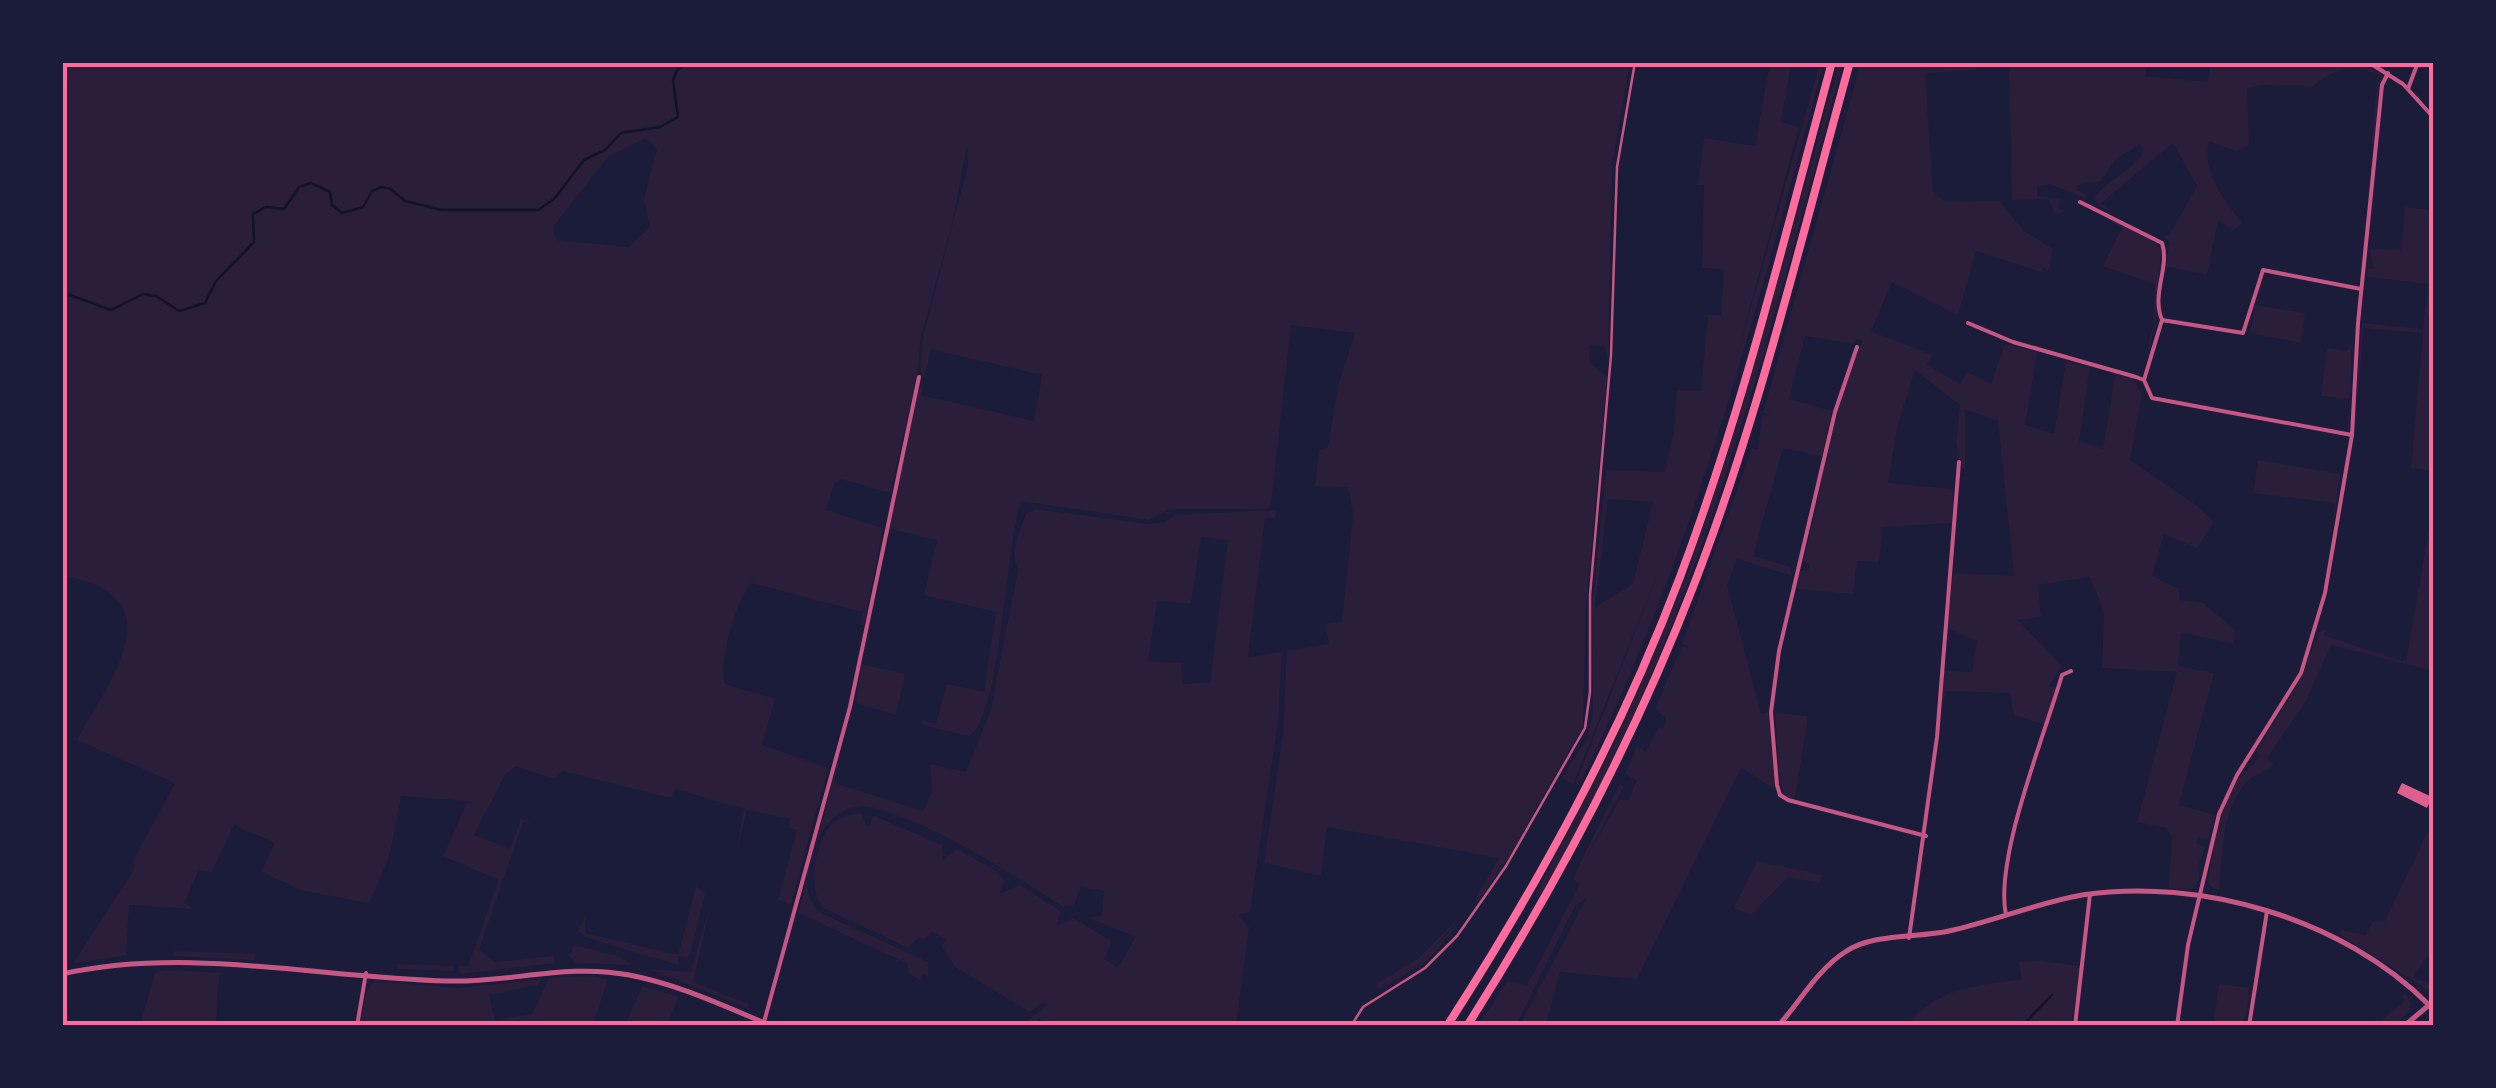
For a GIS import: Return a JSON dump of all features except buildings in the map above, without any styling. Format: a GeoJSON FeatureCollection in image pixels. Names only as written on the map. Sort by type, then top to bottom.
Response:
{"type":"FeatureCollection","features":[{"type":"Feature","properties":{"kind":"highway"},"geometry":{"type":"LineString","coordinates":[[1447,1026],[1505,935],[1578,806],[1680,578],[1740,394],[1832,62]]}},
{"type":"Feature","properties":{"kind":"highway"},"geometry":{"type":"LineString","coordinates":[[1467,1026],[1573,849],[1628,740],[1680,619],[1737,460],[1850,62]]}},
{"type":"Feature","properties":{"kind":"street"},"geometry":{"type":"LineString","coordinates":[[2368,62],[2408,89],[2434,118]]}},
{"type":"Feature","properties":{"kind":"street"},"geometry":{"type":"LineString","coordinates":[[2408,89],[2418,62]]}},
{"type":"Feature","properties":{"kind":"street"},"geometry":{"type":"LineString","coordinates":[[2178,1026],[2188,945],[2224,802],[2292,689],[2312,644],[2352,435],[2361,289],[2382,92],[2388,73]]}},
{"type":"Feature","properties":{"kind":"street"},"geometry":{"type":"LineString","coordinates":[[2080,202],[2164,246],[2158,299],[2162,320],[2144,380],[2147,395],[2352,435]]}},
{"type":"Feature","properties":{"kind":"street"},"geometry":{"type":"LineString","coordinates":[[2162,320],[2243,333],[2263,270],[2361,289]]}},
{"type":"Feature","properties":{"kind":"street"},"geometry":{"type":"LineString","coordinates":[[1968,323],[2013,342],[2144,380]]}},
{"type":"Feature","properties":{"kind":"street"},"geometry":{"type":"LineString","coordinates":[[1857,347],[1835,412],[1779,651],[1771,712],[1777,784],[1780,795],[1788,800],[1926,836]]}},
{"type":"Feature","properties":{"kind":"street"},"geometry":{"type":"LineString","coordinates":[[764,1022],[850,706],[919,377]]}},
{"type":"Feature","properties":{"kind":"street"},"geometry":{"type":"LineString","coordinates":[[1909,938],[1926,836],[1958,462]]}},
{"type":"Feature","properties":{"kind":"street"},"geometry":{"type":"LineString","coordinates":[[2006,915],[2007,862],[2028,781],[2062,675],[2071,671]]}},
{"type":"Feature","properties":{"kind":"street"},"geometry":{"type":"LineString","coordinates":[[1778,1026],[1848,950],[2090,894],[2134,892],[2201,897],[2267,911],[2358,953],[2431,1003],[2404,1026]]}},
{"type":"Feature","properties":{"kind":"street"},"geometry":{"type":"LineString","coordinates":[[2075,1026],[2090,894]]}},
{"type":"Feature","properties":{"kind":"street"},"geometry":{"type":"LineString","coordinates":[[2250,1026],[2267,911]]}},
{"type":"Feature","properties":{"kind":"street"},"geometry":{"type":"LineString","coordinates":[[62,974],[134,962],[457,981],[603,971],[662,984],[772,1026]]}},
{"type":"Feature","properties":{"kind":"street"},"geometry":{"type":"LineString","coordinates":[[358,1026],[366,973]]}},
{"type":"Feature","properties":{"kind":"lane"},"geometry":{"type":"LineString","coordinates":[[1351,1026],[1363,1007],[1425,968],[1457,936],[1506,866],[1585,728],[1590,692],[1590,595],[1611,355],[1617,167],[1635,62]]}},
{"type":"Feature","properties":{"kind":"shaded area"},"geometry":{"type":"Polygon","coordinates":[[[62,63],[1630,63],[1612,164],[1608,361],[1605,347],[1590,345],[1589,363],[1607,376],[1586,607],[1583,726],[1508,859],[1478,901],[1475,899],[1499,858],[1327,827],[1321,876],[1264,863],[1283,734],[1287,651],[1329,644],[1325,624],[1342,622],[1353,514],[1348,487],[1315,486],[1319,450],[1328,447],[1338,386],[1355,333],[1291,325],[1271,505],[1266,509],[1170,509],[1149,520],[1021,501],[995,667],[980,724],[969,736],[922,725],[923,721],[936,723],[947,684],[984,692],[996,612],[924,595],[937,540],[890,529],[880,566],[917,393],[923,385],[921,395],[1034,421],[1042,375],[931,349],[924,378],[920,373],[923,337],[968,165],[967,145],[953,221],[921,337],[917,377],[890,493],[841,479],[834,485],[826,510],[883,528],[864,625],[863,612],[751,583],[726,646],[725,684],[775,699],[762,745],[828,768],[791,904],[778,900],[797,830],[788,827],[790,819],[747,810],[736,853],[744,809],[675,789],[671,798],[563,771],[554,779],[516,766],[505,775],[474,835],[510,849],[521,819],[533,823],[523,822],[479,950],[495,962],[553,956],[555,963],[461,974],[458,966],[468,966],[499,880],[443,856],[468,801],[401,796],[390,854],[369,903],[304,891],[261,872],[275,843],[234,825],[212,872],[199,870],[184,902],[194,909],[129,905],[126,955],[73,964],[134,869],[134,859],[175,783],[77,740],[117,667],[126,643],[127,620],[118,601],[98,586],[63,576],[62,63]],[[646,138],[608,157],[553,227],[556,240],[628,247],[650,227],[644,199],[657,149],[646,138]]]}},
{"type":"Feature","properties":{"kind":"shaded area"},"geometry":{"type":"Polygon","coordinates":[[[1770,63],[1791,63],[1781,122],[1799,127],[1733,370],[1820,63],[1824,63],[1747,339],[1689,521],[1656,611],[1578,786],[1575,785],[1662,563],[1573,784],[1562,778],[1587,739],[1593,713],[1592,608],[1606,470],[1665,472],[1677,390],[1701,391],[1708,315],[1721,315],[1724,269],[1702,268],[1704,185],[1698,185],[1704,138],[1755,146],[1770,63]],[[1608,499],[1595,607],[1633,584],[1653,502],[1608,499]]]}},
{"type":"Feature","properties":{"kind":"shaded area"},"geometry":{"type":"Polygon","coordinates":[[[1839,63],[1843,63],[1750,399],[1695,564],[1664,645],[1598,792],[1538,898],[1535,895],[1618,737],[1687,575],[1740,415],[1839,63]]]}},
{"type":"Feature","properties":{"kind":"shaded area"},"geometry":{"type":"Polygon","coordinates":[[[1861,63],[1976,63],[1976,70],[1925,73],[1933,191],[1945,202],[1999,201],[2024,231],[2053,249],[2048,272],[2043,266],[2042,272],[1976,251],[1958,315],[1892,282],[1871,331],[1932,355],[1927,365],[1960,384],[1967,372],[1991,384],[2005,344],[2037,352],[2025,425],[2054,434],[2066,362],[2090,367],[2079,441],[2103,449],[2115,375],[2099,371],[2132,378],[2142,394],[2130,460],[2214,522],[2197,548],[2164,534],[2152,576],[2179,589],[2180,600],[2203,603],[2235,630],[2233,643],[2181,633],[2178,666],[2214,673],[2179,805],[2215,815],[2208,838],[2198,838],[2196,843],[2205,847],[2198,867],[2199,880],[2192,889],[2169,888],[2172,837],[2166,828],[2137,822],[2177,672],[2102,668],[2104,612],[2090,577],[2038,585],[2041,617],[2018,620],[2062,666],[2048,687],[2057,687],[2044,725],[2014,715],[2010,693],[1946,691],[1941,710],[1944,671],[1972,672],[1977,641],[1947,628],[1953,573],[2014,576],[1998,421],[1965,409],[1965,470],[1956,442],[1960,405],[1915,370],[1898,424],[1888,483],[1953,489],[1952,523],[1883,527],[1879,562],[1857,561],[1853,594],[1795,589],[1800,571],[1808,571],[1810,564],[1803,561],[1828,450],[1863,341],[1857,339],[1853,344],[1805,336],[1789,399],[1832,411],[1822,456],[1783,448],[1753,556],[1790,567],[1792,576],[1737,559],[1727,585],[1761,714],[1768,712],[1775,789],[1741,768],[1637,979],[1560,972],[1546,1025],[1520,1025],[1587,897],[1575,906],[1516,1025],[1478,1026],[1508,981],[1527,985],[1580,884],[1574,880],[1577,870],[1620,783],[1624,787],[1584,861],[1620,800],[1629,800],[1637,781],[1625,774],[1637,746],[1646,751],[1659,727],[1663,729],[1666,718],[1655,709],[1682,646],[1688,648],[1682,644],[1752,448],[1758,449],[1762,415],[1771,416],[1763,413],[1861,63]]]}},
{"type":"Feature","properties":{"kind":"shaded area"},"geometry":{"type":"Polygon","coordinates":[[[2009,63],[2145,63],[2145,76],[2208,82],[2210,63],[2355,63],[2380,73],[2374,142],[2371,145],[2378,74],[2344,70],[2313,86],[2260,85],[2247,89],[2249,145],[2236,151],[2209,141],[2208,153],[2216,185],[2242,223],[2233,230],[2218,220],[2207,275],[2165,266],[2170,242],[2164,236],[2170,234],[2197,186],[2173,143],[2100,204],[2115,212],[2098,206],[2095,198],[2138,159],[2144,150],[2140,144],[2115,160],[2101,181],[2078,185],[2077,190],[2086,195],[2084,198],[2050,184],[2037,187],[2037,196],[2059,199],[2058,208],[2066,211],[2056,215],[2049,199],[2012,200],[2009,63]]]}},
{"type":"Feature","properties":{"kind":"shaded area"},"geometry":{"type":"Polygon","coordinates":[[[2405,207],[2433,210],[2433,471],[2411,468],[2423,333],[2363,328],[2359,387],[2357,383],[2364,299],[2363,323],[2423,329],[2428,284],[2367,277],[2368,269],[2373,268],[2370,249],[2401,250],[2405,207]]]}},
{"type":"Feature","properties":{"kind":"shaded area"},"geometry":{"type":"Polygon","coordinates":[[[2100,215],[2150,238],[2161,250],[2156,320],[2144,369],[2153,324],[2155,284],[2103,266],[2122,228],[2100,215]]]}},
{"type":"Feature","properties":{"kind":"shaded area"},"geometry":{"type":"Polygon","coordinates":[[[2254,305],[2305,313],[2301,343],[2251,333],[2254,305]]]}},
{"type":"Feature","properties":{"kind":"shaded area"},"geometry":{"type":"Polygon","coordinates":[[[2352,332],[2350,399],[2321,396],[2327,348],[2346,351],[2351,346],[2352,332]]]}},
{"type":"Feature","properties":{"kind":"shaded area"},"geometry":{"type":"Polygon","coordinates":[[[2258,460],[2340,474],[2332,534],[2335,503],[2253,493],[2258,460]]]}},
{"type":"Feature","properties":{"kind":"shaded area"},"geometry":{"type":"Polygon","coordinates":[[[2433,505],[2433,671],[2331,645],[2307,699],[2267,758],[2274,765],[2247,782],[2232,805],[2219,889],[2213,889],[2208,883],[2210,870],[2227,802],[2240,777],[2260,755],[2256,751],[2299,683],[2319,632],[2325,630],[2324,635],[2406,662],[2433,505]]]}},
{"type":"Feature","properties":{"kind":"shaded area"},"geometry":{"type":"Polygon","coordinates":[[[1036,509],[1148,524],[1165,522],[1174,515],[1276,510],[1275,518],[1265,518],[1248,657],[1282,652],[1278,721],[1250,912],[1238,915],[1249,927],[1236,1025],[1045,1026],[1039,1018],[1035,1025],[1027,1021],[1046,1006],[1044,1002],[1030,1012],[955,967],[942,947],[946,939],[931,931],[926,939],[918,938],[908,948],[824,908],[818,900],[814,878],[817,854],[826,832],[839,819],[862,813],[866,826],[870,826],[873,816],[942,845],[943,860],[957,849],[998,872],[1004,880],[1000,893],[1020,885],[1060,911],[1057,926],[1073,918],[1112,941],[1104,959],[1118,967],[1136,937],[1089,918],[1102,915],[1104,891],[1081,887],[1074,905],[1064,907],[949,838],[875,808],[856,807],[839,814],[817,841],[839,757],[834,783],[923,811],[932,792],[930,764],[966,772],[991,709],[1018,570],[1016,541],[1027,513],[1036,509]],[[1201,537],[1191,604],[1157,601],[1148,661],[1181,663],[1183,684],[1210,682],[1228,540],[1201,537]]]}},
{"type":"Feature","properties":{"kind":"shaded area"},"geometry":{"type":"Polygon","coordinates":[[[861,664],[905,674],[896,715],[856,703],[861,664]]]}},
{"type":"Feature","properties":{"kind":"shaded area"},"geometry":{"type":"Polygon","coordinates":[[[1775,713],[1808,716],[1795,799],[1785,796],[1780,784],[1775,713]]]}},
{"type":"Feature","properties":{"kind":"shaded area"},"geometry":{"type":"Polygon","coordinates":[[[2433,821],[2433,961],[2427,956],[2413,978],[2433,984],[2428,990],[2339,934],[2341,930],[2365,935],[2373,922],[2385,921],[2433,821]]]}},
{"type":"Feature","properties":{"kind":"shaded area"},"geometry":{"type":"Polygon","coordinates":[[[817,841],[808,877],[808,864],[817,841]]]}},
{"type":"Feature","properties":{"kind":"shaded area"},"geometry":{"type":"Polygon","coordinates":[[[1757,861],[1822,875],[1819,883],[1788,877],[1751,915],[1734,908],[1757,861]]]}},
{"type":"Feature","properties":{"kind":"shaded area"},"geometry":{"type":"Polygon","coordinates":[[[808,877],[811,900],[821,913],[928,962],[928,976],[922,974],[920,980],[908,973],[908,964],[799,913],[785,963],[808,877]]]}},
{"type":"Feature","properties":{"kind":"shaded area"},"geometry":{"type":"Polygon","coordinates":[[[696,886],[705,894],[691,951],[688,958],[678,956],[678,965],[585,937],[578,931],[586,914],[585,933],[678,955],[696,886]]]}},
{"type":"Feature","properties":{"kind":"shaded area"},"geometry":{"type":"Polygon","coordinates":[[[713,895],[693,982],[749,1004],[747,1008],[649,969],[691,972],[713,895]]]}},
{"type":"Feature","properties":{"kind":"shaded area"},"geometry":{"type":"Polygon","coordinates":[[[1464,913],[1431,950],[1467,914],[1427,961],[1378,990],[1376,984],[1418,959],[1464,913]]]}},
{"type":"Feature","properties":{"kind":"shaded area"},"geometry":{"type":"Polygon","coordinates":[[[574,945],[618,956],[632,965],[575,963],[566,953],[571,954],[574,945]]]}},
{"type":"Feature","properties":{"kind":"shaded area"},"geometry":{"type":"Polygon","coordinates":[[[174,951],[256,954],[255,960],[172,956],[174,951]]]}},
{"type":"Feature","properties":{"kind":"shaded area"},"geometry":{"type":"Polygon","coordinates":[[[2019,962],[2082,966],[2071,1025],[1907,1026],[1944,996],[2022,979],[2019,962]]]}},
{"type":"Feature","properties":{"kind":"shaded area"},"geometry":{"type":"Polygon","coordinates":[[[397,964],[453,966],[453,971],[397,969],[397,964]]]}},
{"type":"Feature","properties":{"kind":"shaded area"},"geometry":{"type":"Polygon","coordinates":[[[155,973],[225,973],[219,975],[216,1022],[243,1025],[140,1025],[155,973]]]}},
{"type":"Feature","properties":{"kind":"shaded area"},"geometry":{"type":"Polygon","coordinates":[[[549,978],[608,979],[593,1025],[360,1025],[366,993],[374,981],[458,988],[542,979],[538,985],[489,995],[495,1020],[532,1014],[549,978]]]}},
{"type":"Feature","properties":{"kind":"shaded area"},"geometry":{"type":"Polygon","coordinates":[[[631,983],[679,997],[666,1025],[625,1025],[642,987],[631,983]]]}},
{"type":"Feature","properties":{"kind":"shaded area"},"geometry":{"type":"Polygon","coordinates":[[[2219,984],[2249,988],[2247,1015],[2240,1025],[2213,1023],[2219,984]]]}},
{"type":"Feature","properties":{"kind":"shaded area"},"geometry":{"type":"Polygon","coordinates":[[[2406,994],[2410,1011],[2394,1025],[2376,1025],[2405,1001],[2402,997],[2406,994]]]}},
{"type":"Feature","properties":{"kind":"waterway"},"geometry":{"type":"LineString","coordinates":[[62,292],[111,310],[143,294],[156,296],[179,311],[205,303],[216,281],[254,242],[253,214],[266,207],[284,209],[299,187],[311,183],[330,192],[332,205],[342,213],[363,207],[372,191],[382,187],[405,201],[442,210],[538,210],[554,199],[584,160],[605,150],[621,133],[660,127],[678,117],[673,80],[677,70],[691,62]]}},
{"type":"Feature","properties":{"kind":"waterway"},"geometry":{"type":"LineString","coordinates":[[706,62],[735,62]]}},
{"type":"Feature","properties":{"kind":"waterway"},"geometry":{"type":"LineString","coordinates":[[2022,1026],[2052,995]]}}]}
